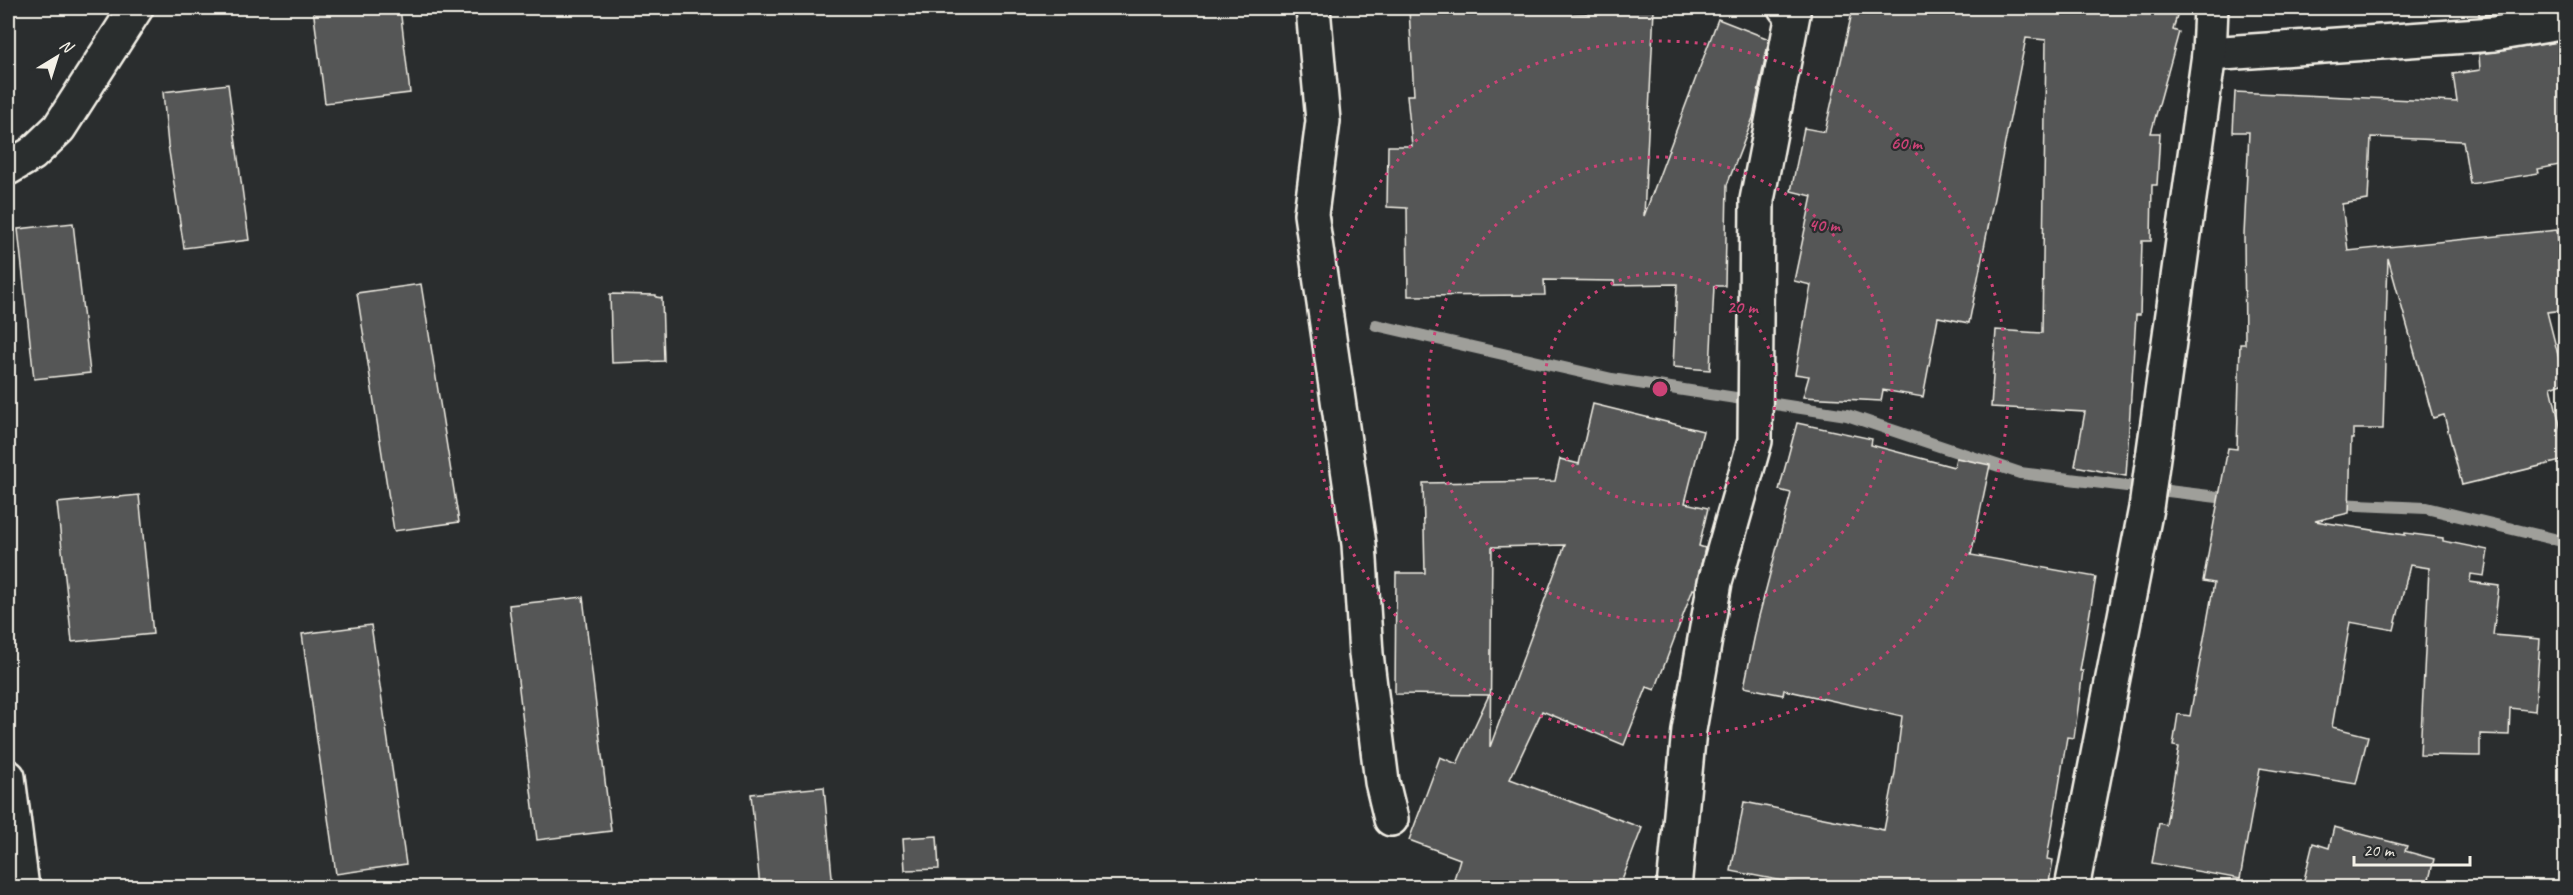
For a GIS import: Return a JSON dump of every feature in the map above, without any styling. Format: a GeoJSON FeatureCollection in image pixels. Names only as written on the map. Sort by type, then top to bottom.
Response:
{"type":"FeatureCollection","features":[{"type":"Feature","properties":{"kind":"street"},"geometry":{"type":"LineString","coordinates":[[8,168],[32,154],[59,128],[136,8]]}},
{"type":"Feature","properties":{"kind":"street"},"geometry":{"type":"LineString","coordinates":[[1313,8],[1323,121],[1311,214],[1359,544],[1366,654],[1382,782],[1391,819]]}},
{"type":"Feature","properties":{"kind":"street"},"geometry":{"type":"LineString","coordinates":[[1674,888],[1689,730],[1715,582],[1755,441],[1757,200],[1793,14],[1785,8]]}},
{"type":"Feature","properties":{"kind":"street"},"geometry":{"type":"LineString","coordinates":[[2072,888],[2146,508],[2209,54],[2211,8]]}},
{"type":"Feature","properties":{"kind":"street"},"geometry":{"type":"LineString","coordinates":[[2209,54],[2494,34],[2565,22]]}},
{"type":"Feature","properties":{"kind":"street"},"geometry":{"type":"LineString","coordinates":[[8,777],[22,888]]}},
{"type":"Feature","properties":{"kind":"building"},"geometry":{"type":"Polygon","coordinates":[[[313,8],[400,8],[410,93],[325,103],[313,8]]]}},
{"type":"Feature","properties":{"kind":"building"},"geometry":{"type":"Polygon","coordinates":[[[1545,8],[1545,11],[1601,14],[1602,8],[1654,9],[1644,216],[1718,19],[1769,39],[1753,118],[1727,185],[1725,286],[1714,286],[1710,370],[1673,367],[1677,284],[1614,285],[1614,281],[1544,280],[1545,295],[1408,296],[1407,208],[1387,207],[1388,146],[1412,146],[1407,95],[1414,95],[1409,10],[1545,8]]]}},
{"type":"Feature","properties":{"kind":"building"},"geometry":{"type":"Polygon","coordinates":[[[1853,8],[2179,8],[2173,30],[2179,32],[2151,133],[2160,133],[2157,185],[2152,185],[2151,241],[2142,241],[2140,315],[2136,315],[2126,476],[2075,466],[2085,412],[1991,407],[1996,330],[2042,333],[2046,40],[2026,38],[1969,323],[1938,317],[1923,397],[1883,390],[1881,401],[1803,397],[1809,376],[1795,374],[1811,285],[1794,281],[1812,196],[1791,191],[1804,128],[1825,132],[1853,8]]]}},
{"type":"Feature","properties":{"kind":"building"},"geometry":{"type":"Polygon","coordinates":[[[2479,8],[2539,8],[2479,16],[2479,8]]]}},
{"type":"Feature","properties":{"kind":"building"},"geometry":{"type":"Polygon","coordinates":[[[2565,41],[2565,164],[2538,169],[2539,173],[2470,184],[2463,141],[2371,137],[2368,200],[2342,204],[2348,251],[2557,230],[2565,310],[2547,312],[2565,382],[2551,387],[2565,446],[2565,460],[2462,485],[2444,415],[2433,418],[2388,258],[2383,429],[2353,429],[2349,513],[2315,521],[2405,535],[2405,533],[2443,538],[2443,541],[2488,550],[2484,576],[2471,574],[2470,582],[2499,586],[2493,635],[2540,639],[2535,711],[2510,708],[2509,735],[2480,734],[2480,756],[2420,755],[2429,568],[2410,565],[2394,630],[2350,622],[2332,727],[2368,736],[2356,784],[2260,768],[2240,879],[2152,863],[2159,823],[2166,825],[2179,747],[2173,746],[2178,714],[2190,716],[2214,583],[2203,581],[2228,448],[2237,449],[2240,344],[2245,344],[2244,235],[2249,132],[2233,132],[2235,92],[2457,102],[2453,74],[2480,70],[2479,54],[2565,41]]]}},
{"type":"Feature","properties":{"kind":"building"},"geometry":{"type":"Polygon","coordinates":[[[228,84],[249,240],[184,248],[168,145],[163,92],[228,84]]]}},
{"type":"Feature","properties":{"kind":"building"},"geometry":{"type":"Polygon","coordinates":[[[73,223],[90,373],[34,379],[18,229],[73,223]]]}},
{"type":"Feature","properties":{"kind":"building"},"geometry":{"type":"Polygon","coordinates":[[[421,284],[459,522],[394,531],[357,293],[421,284]]]}},
{"type":"Feature","properties":{"kind":"building"},"geometry":{"type":"Polygon","coordinates":[[[610,294],[656,295],[662,298],[664,361],[612,363],[610,294]]]}},
{"type":"Feature","properties":{"kind":"building"},"geometry":{"type":"Polygon","coordinates":[[[1593,404],[1703,431],[1685,503],[1708,508],[1699,546],[1705,548],[1695,590],[1693,589],[1655,690],[1647,687],[1624,745],[1542,711],[1510,779],[1642,828],[1619,888],[1482,888],[1454,879],[1460,859],[1409,840],[1440,757],[1457,764],[1489,695],[1395,694],[1396,573],[1425,573],[1423,483],[1555,481],[1560,459],[1579,464],[1593,404]],[[1565,545],[1492,547],[1490,747],[1565,545]]]}},
{"type":"Feature","properties":{"kind":"building"},"geometry":{"type":"Polygon","coordinates":[[[1797,423],[1872,439],[1871,445],[1954,467],[1956,458],[1990,465],[1971,555],[2096,577],[2080,671],[2083,671],[2074,738],[2067,737],[2047,859],[2053,860],[2048,888],[1819,888],[1731,871],[1744,802],[1884,830],[1895,773],[1902,716],[1784,690],[1783,695],[1744,687],[1758,620],[1791,493],[1779,490],[1797,423]]]}},
{"type":"Feature","properties":{"kind":"building"},"geometry":{"type":"Polygon","coordinates":[[[139,495],[153,634],[72,642],[57,503],[139,495]]]}},
{"type":"Feature","properties":{"kind":"building"},"geometry":{"type":"Polygon","coordinates":[[[583,597],[611,831],[537,840],[509,605],[583,597]]]}},
{"type":"Feature","properties":{"kind":"building"},"geometry":{"type":"Polygon","coordinates":[[[371,625],[406,864],[336,874],[302,634],[371,625]]]}},
{"type":"Feature","properties":{"kind":"building"},"geometry":{"type":"Polygon","coordinates":[[[824,787],[833,888],[760,888],[751,794],[824,787]]]}},
{"type":"Feature","properties":{"kind":"building"},"geometry":{"type":"Polygon","coordinates":[[[2334,827],[2407,846],[2405,851],[2434,859],[2427,888],[2302,888],[2313,843],[2329,848],[2334,827]]]}},
{"type":"Feature","properties":{"kind":"building"},"geometry":{"type":"Polygon","coordinates":[[[937,836],[939,869],[905,870],[903,838],[937,836]]]}},
{"type":"Feature","properties":{"kind":"waterway"},"geometry":{"type":"LineString","coordinates":[[1376,325],[1612,379],[1847,415],[2020,473],[2234,499]]}},
{"type":"Feature","properties":{"kind":"waterway"},"geometry":{"type":"LineString","coordinates":[[2335,504],[2426,508],[2566,542]]}}]}
